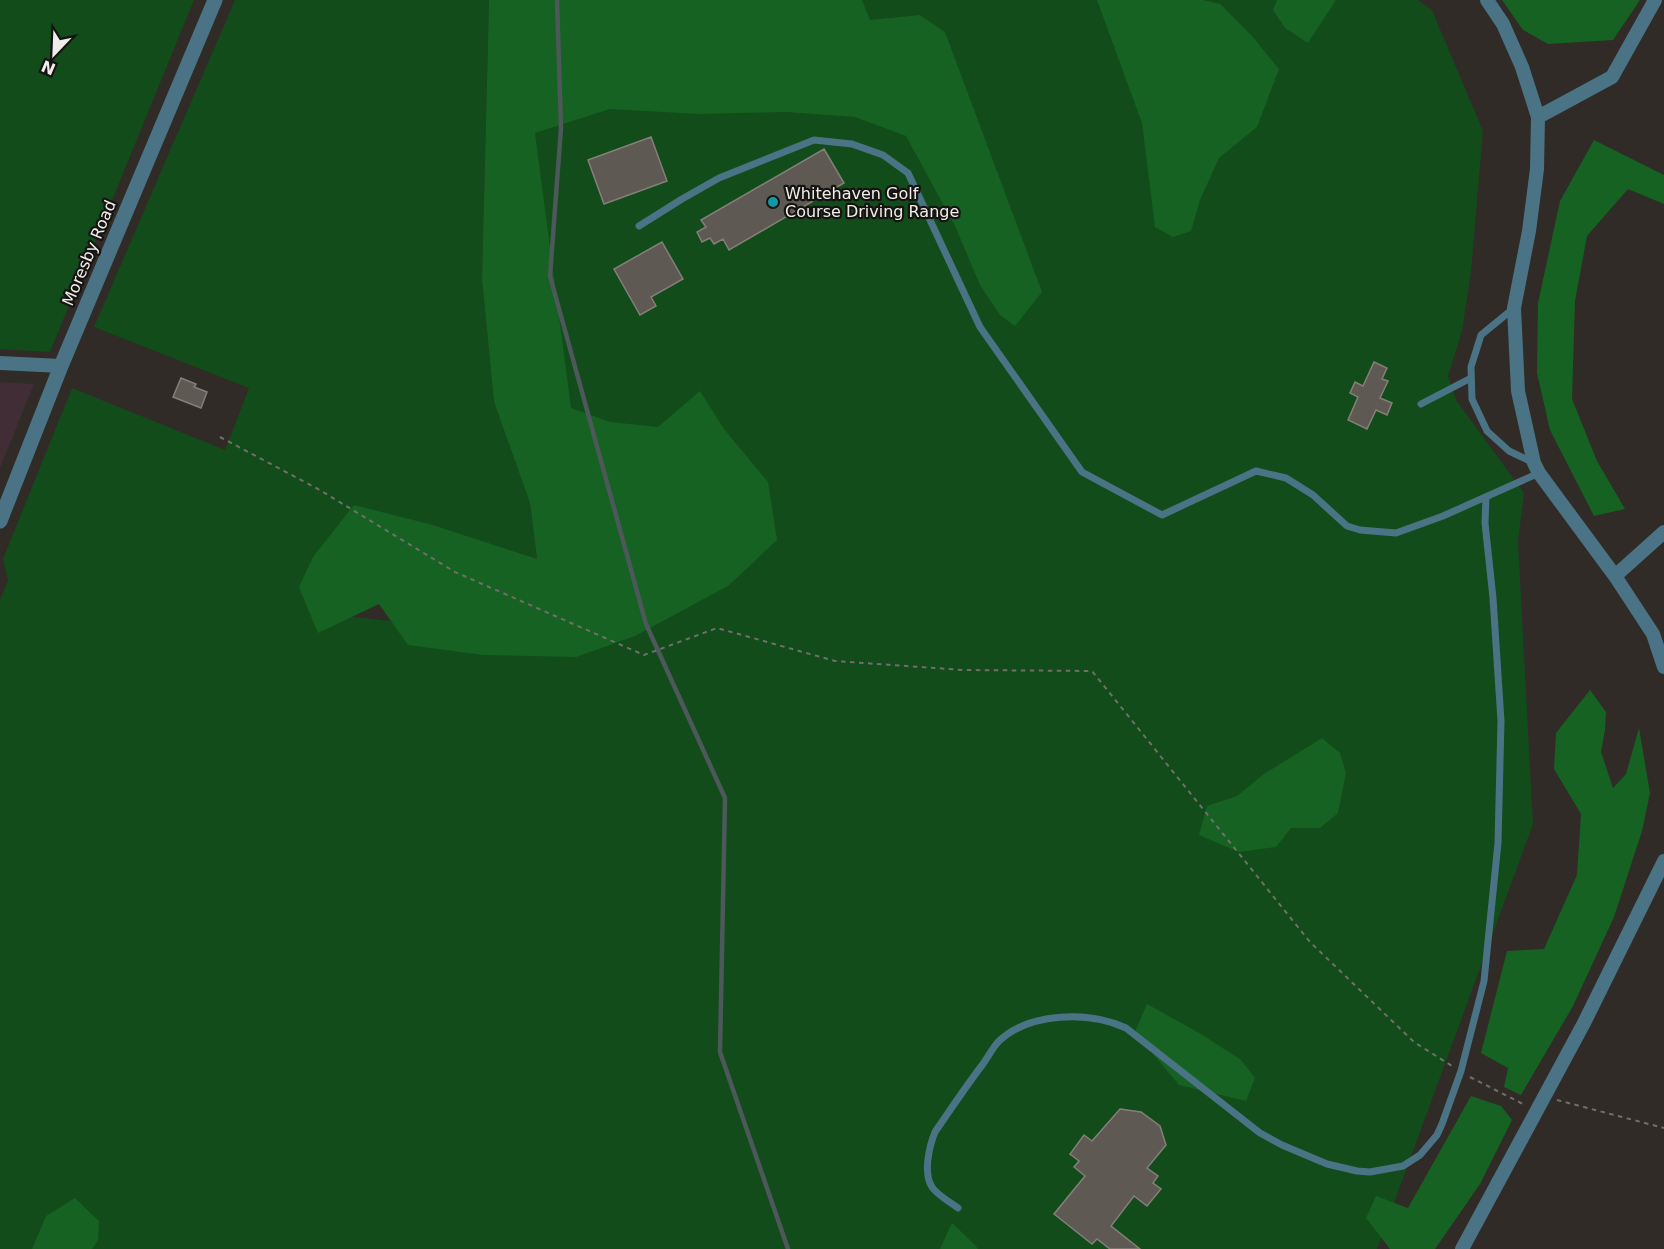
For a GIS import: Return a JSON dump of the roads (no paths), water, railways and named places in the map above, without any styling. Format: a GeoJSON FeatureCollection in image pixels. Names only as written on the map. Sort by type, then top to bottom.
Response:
{"type":"FeatureCollection","features":[{"type":"Feature","properties":{"kind":"street","name":"Moresby Road"},"geometry":{"type":"LineString","coordinates":[[0,521],[61,366],[215,0]]}},
{"type":"Feature","properties":{"kind":"street"},"geometry":{"type":"LineString","coordinates":[[1487,0],[1503,24],[1522,67],[1538,117],[1535,180],[1529,231],[1514,308],[1518,391],[1537,468],[1615,576],[1653,634],[1664,667]]}},
{"type":"Feature","properties":{"kind":"street"},"geometry":{"type":"LineString","coordinates":[[1538,117],[1612,77],[1654,0]]}},
{"type":"Feature","properties":{"kind":"street"},"geometry":{"type":"LineString","coordinates":[[0,363],[61,366]]}},
{"type":"Feature","properties":{"kind":"street"},"geometry":{"type":"LineString","coordinates":[[1615,576],[1664,532]]}},
{"type":"Feature","properties":{"kind":"street"},"geometry":{"type":"LineString","coordinates":[[1462,1249],[1584,1023],[1664,861]]}},
{"type":"Feature","properties":{"kind":"lane"},"geometry":{"type":"LineString","coordinates":[[639,226],[719,178],[814,140],[852,144],[883,155],[908,173],[980,327],[1082,472],[1162,514],[1256,471],[1286,478],[1313,495],[1347,526],[1360,530],[1396,533],[1486,497],[1537,468],[1509,451],[1487,431],[1472,399],[1471,367],[1481,335],[1514,308]]}},
{"type":"Feature","properties":{"kind":"lane"},"geometry":{"type":"LineString","coordinates":[[1421,404],[1471,378]]}},
{"type":"Feature","properties":{"kind":"lane"},"geometry":{"type":"LineString","coordinates":[[958,1208],[933,1189],[927,1176],[931,1143],[935,1132],[999,1041],[1017,1029],[1041,1021],[1072,1016],[1094,1017],[1126,1028],[1260,1133],[1327,1164],[1370,1172],[1403,1166],[1420,1155],[1437,1135],[1461,1071],[1484,981],[1498,843],[1502,722],[1485,523],[1486,497]]}},
{"type":"Feature","properties":{"kind":"waterway"},"geometry":{"type":"LineString","coordinates":[[557,0],[561,128],[550,276],[646,624],[725,798],[720,1052],[788,1249]]}},
{"type":"Feature","properties":{"kind":"place","name":"Whitehaven Golf Course Driving Range"},"geometry":{"type":"Point","coordinates":[773,202]}}]}
